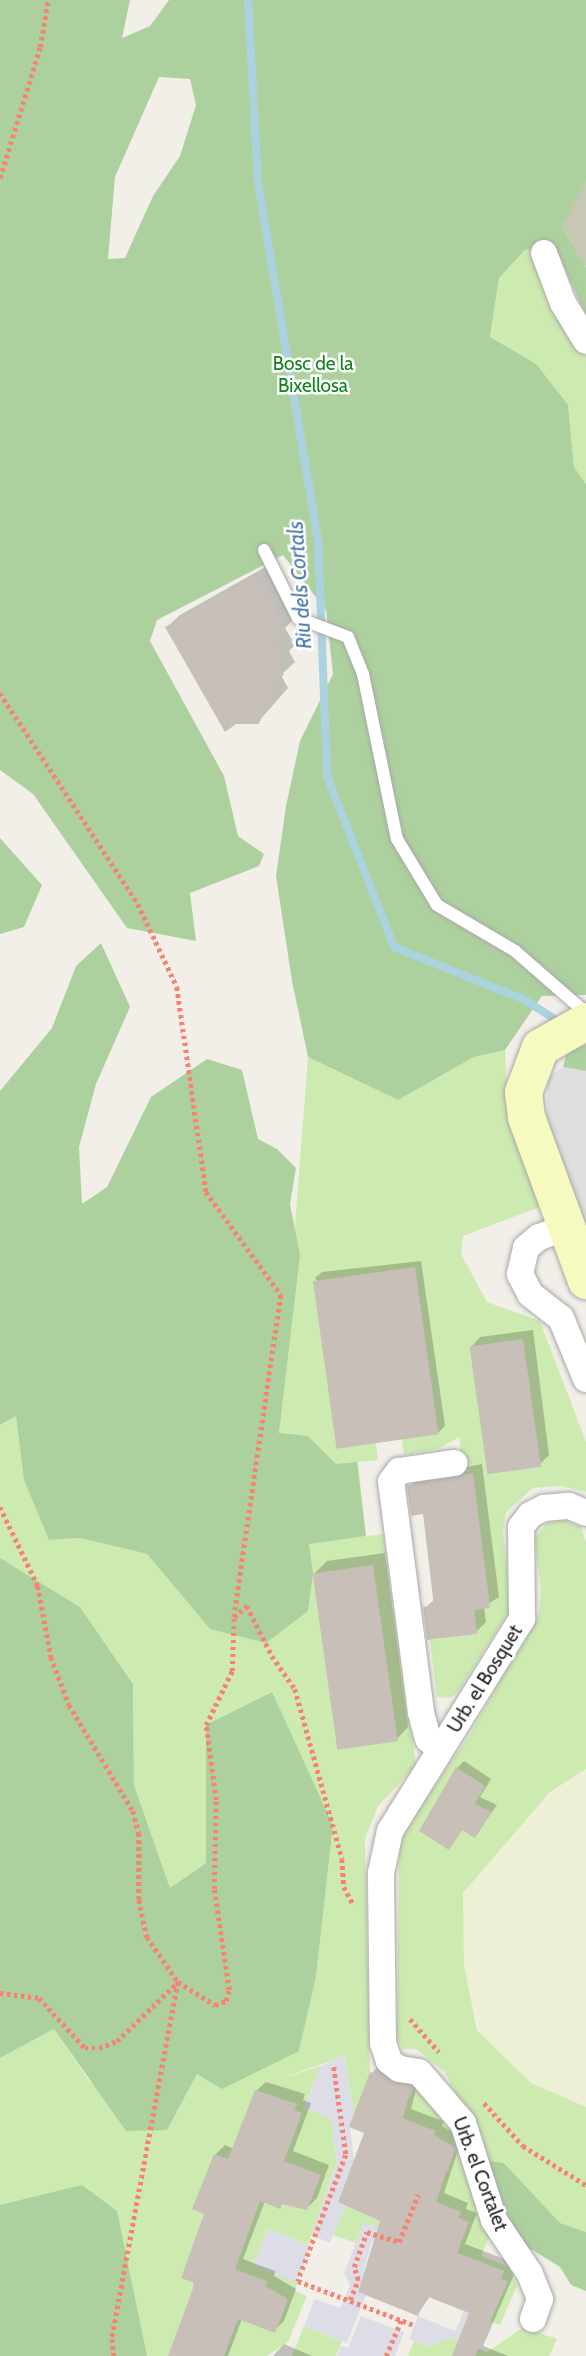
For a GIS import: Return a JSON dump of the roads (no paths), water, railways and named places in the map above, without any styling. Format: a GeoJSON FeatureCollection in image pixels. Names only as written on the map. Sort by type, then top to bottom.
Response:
{"type":"FeatureCollection","features":[{"type":"Feature","properties":{"kind":"main road"},"geometry":{"type":"LineString","coordinates":[[586,1021],[540,1047],[523,1092],[526,1117],[586,1280]]}},
{"type":"Feature","properties":{"kind":"street"},"geometry":{"type":"LineString","coordinates":[[544,254],[563,303],[586,341]]}},
{"type":"Feature","properties":{"kind":"street"},"geometry":{"type":"LineString","coordinates":[[567,1227],[539,1237],[526,1248],[520,1274],[530,1294],[561,1318],[586,1379]]}},
{"type":"Feature","properties":{"kind":"street"},"geometry":{"type":"LineString","coordinates":[[440,1750],[428,1739],[421,1712],[391,1482],[399,1471],[454,1463]]}},
{"type":"Feature","properties":{"kind":"street","name":"Urb. el Bosquet"},"geometry":{"type":"LineString","coordinates":[[384,1847],[440,1750],[522,1619],[521,1527],[530,1515],[544,1508],[569,1506],[586,1513]]}},
{"type":"Feature","properties":{"kind":"street","name":"Urb. el Cortalet"},"geometry":{"type":"LineString","coordinates":[[384,1847],[383,2043],[388,2061],[399,2069],[419,2072],[463,2123],[494,2220],[530,2274],[540,2299],[533,2319]]}},
{"type":"Feature","properties":{"kind":"lane"},"geometry":{"type":"LineString","coordinates":[[264,550],[298,618],[348,637],[363,674],[397,839],[437,905],[515,951],[586,1013]]}},
{"type":"Feature","properties":{"kind":"waterway","name":"Riu dels Cortals"},"geometry":{"type":"LineString","coordinates":[[248,0],[258,182],[318,539],[327,776],[394,947],[523,999],[561,1023]]}},
{"type":"Feature","properties":{"kind":"park label","name":"Bosc de la Bixellosa"},"geometry":{"type":"Point","coordinates":[313,375]}}]}
